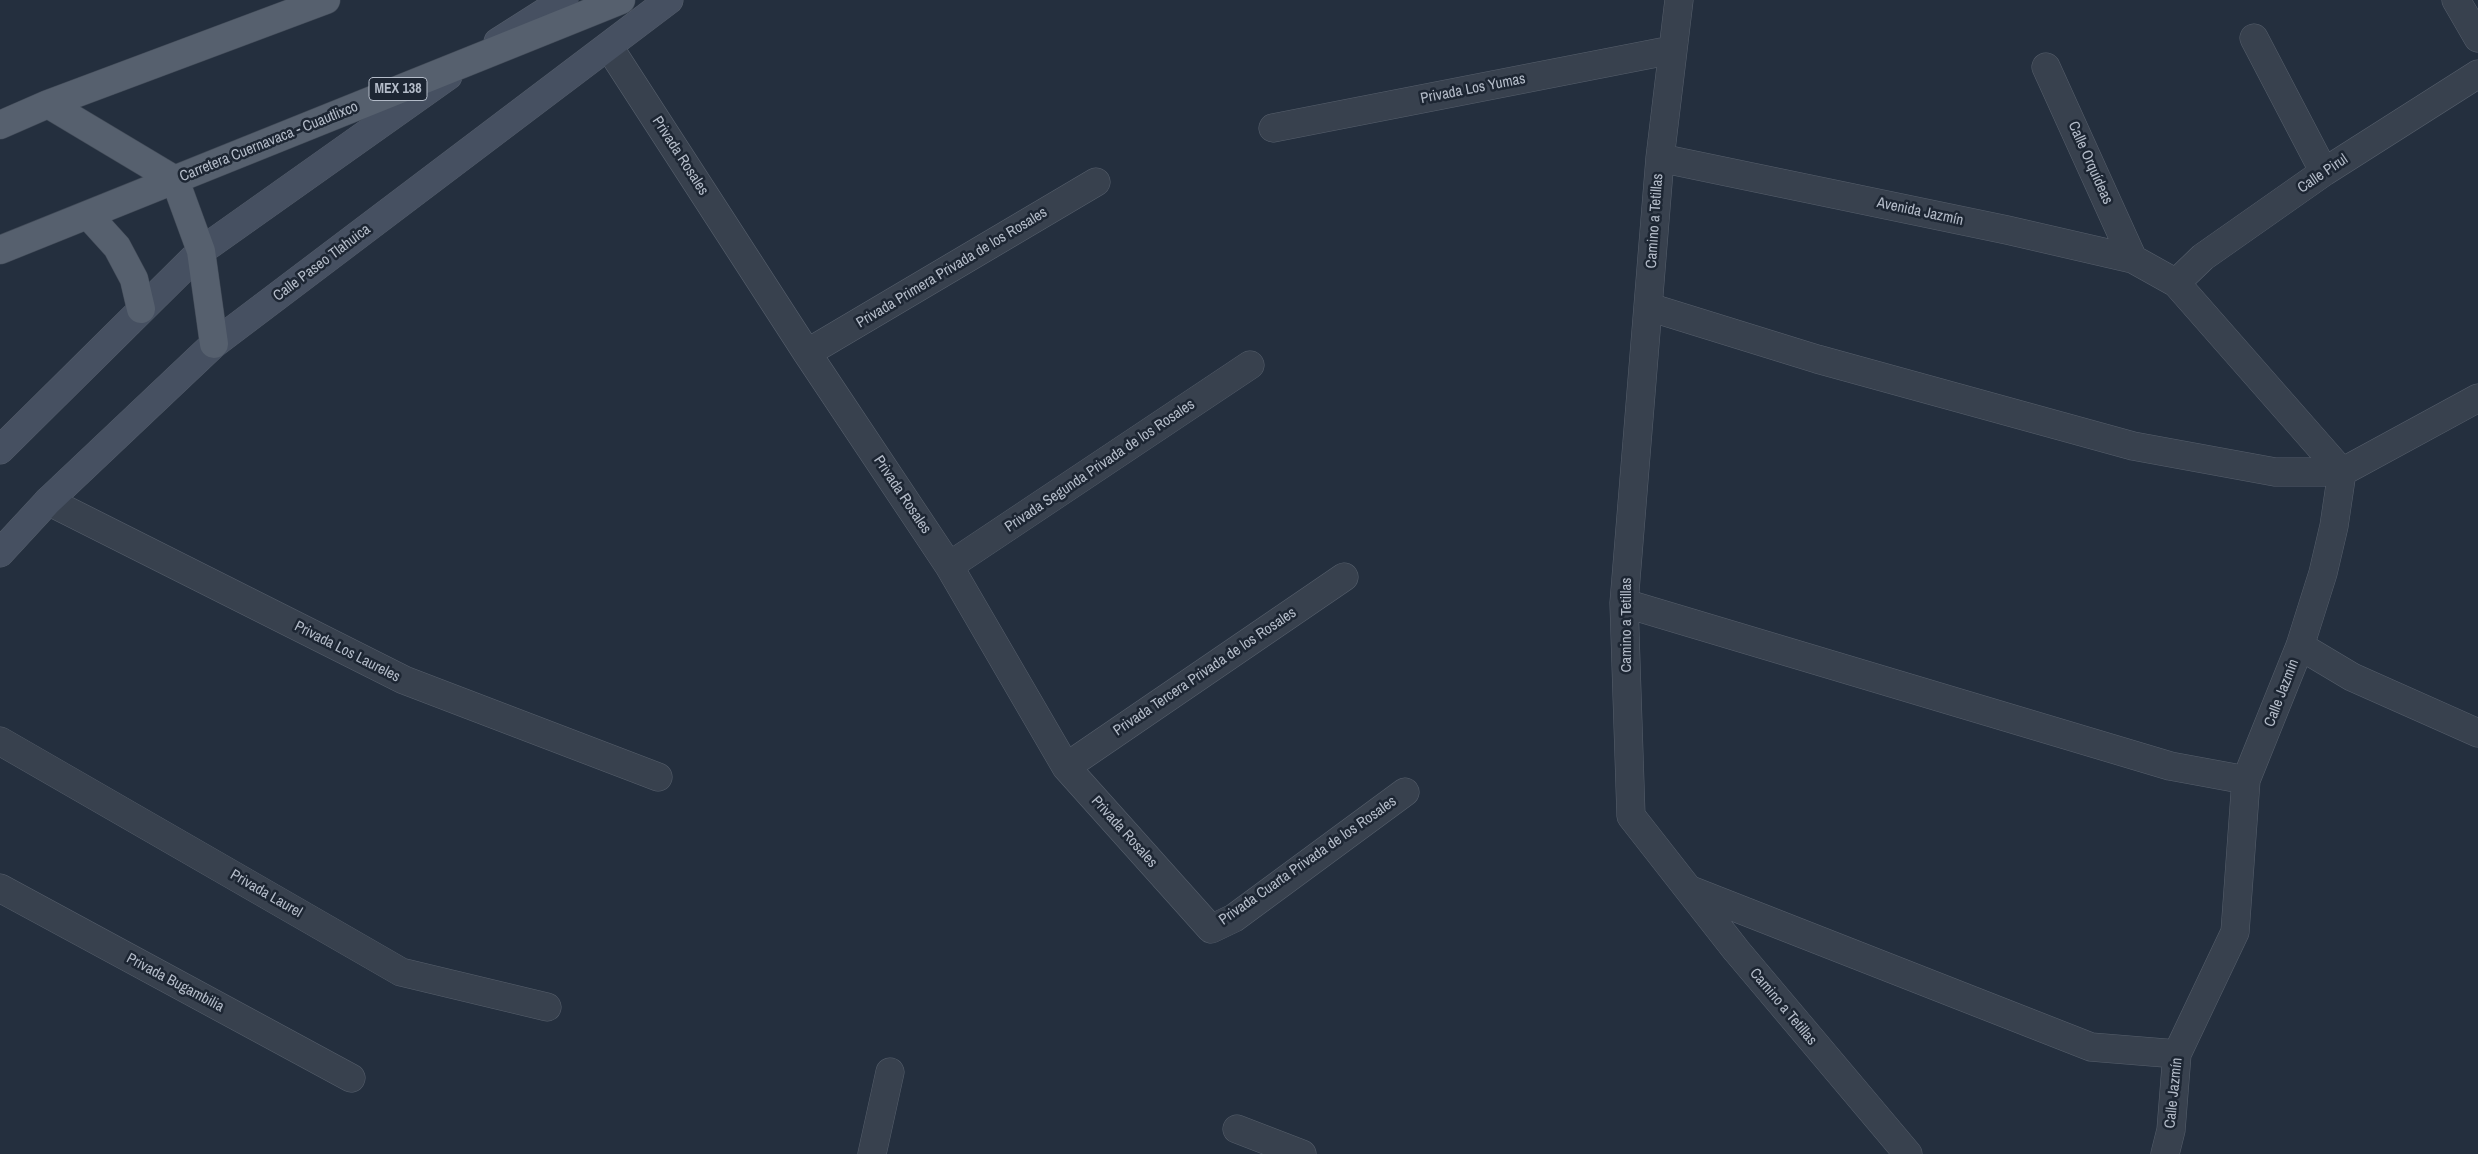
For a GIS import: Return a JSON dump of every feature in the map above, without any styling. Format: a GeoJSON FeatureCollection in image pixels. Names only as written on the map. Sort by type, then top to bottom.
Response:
{"type":"FeatureCollection","features":[{"type":"Feature","properties":{"kind":"main road"},"geometry":{"type":"LineString","coordinates":[[0,125],[48,104],[326,0]]}},
{"type":"Feature","properties":{"kind":"main road"},"geometry":{"type":"LineString","coordinates":[[0,450],[201,251],[469,60],[564,0]]}},
{"type":"Feature","properties":{"kind":"main road","name":"Carretera Cuernavaca - Cuautlixco"},"geometry":{"type":"LineString","coordinates":[[0,250],[620,0]]}},
{"type":"Feature","properties":{"kind":"main road","name":"Calle Paseo Tlahuica"},"geometry":{"type":"LineString","coordinates":[[0,553],[48,501],[214,344],[669,0]]}},
{"type":"Feature","properties":{"kind":"main road"},"geometry":{"type":"LineString","coordinates":[[48,104],[176,180],[201,251],[214,344]]}},
{"type":"Feature","properties":{"kind":"main road"},"geometry":{"type":"LineString","coordinates":[[88,215],[117,247],[134,279],[141,309]]}},
{"type":"Feature","properties":{"kind":"street","name":"Camino a Tetillas"},"geometry":{"type":"LineString","coordinates":[[1678,0],[1660,158],[1624,603],[1631,816],[1736,950],[1908,1154]]}},
{"type":"Feature","properties":{"kind":"street"},"geometry":{"type":"LineString","coordinates":[[2456,0],[2478,38]]}},
{"type":"Feature","properties":{"kind":"street"},"geometry":{"type":"LineString","coordinates":[[2254,38],[2324,172]]}},
{"type":"Feature","properties":{"kind":"street","name":"Privada Rosales"},"geometry":{"type":"LineString","coordinates":[[609,47],[807,353],[949,566],[1066,767],[1211,929]]}},
{"type":"Feature","properties":{"kind":"street","name":"Privada Los Yumas"},"geometry":{"type":"LineString","coordinates":[[1273,128],[1672,50]]}},
{"type":"Feature","properties":{"kind":"street","name":"Calle Orquídeas"},"geometry":{"type":"LineString","coordinates":[[2046,67],[2133,259]]}},
{"type":"Feature","properties":{"kind":"street","name":"Calle Pirul"},"geometry":{"type":"LineString","coordinates":[[2176,283],[2203,257],[2324,172],[2478,74]]}},
{"type":"Feature","properties":{"kind":"street","name":"Avenida Jazmín"},"geometry":{"type":"LineString","coordinates":[[1660,158],[2007,230],[2133,259],[2176,283]]}},
{"type":"Feature","properties":{"kind":"street","name":"Privada Primera Privada de los Rosales"},"geometry":{"type":"LineString","coordinates":[[807,353],[1096,182]]}},
{"type":"Feature","properties":{"kind":"street"},"geometry":{"type":"LineString","coordinates":[[2176,283],[2342,472]]}},
{"type":"Feature","properties":{"kind":"street"},"geometry":{"type":"LineString","coordinates":[[1649,307],[1817,359],[2133,446],[2274,472],[2342,472],[2478,398]]}},
{"type":"Feature","properties":{"kind":"street","name":"Privada Segunda Privada de los Rosales"},"geometry":{"type":"LineString","coordinates":[[949,566],[1250,365]]}},
{"type":"Feature","properties":{"kind":"street","name":"Calle Jazmín"},"geometry":{"type":"LineString","coordinates":[[2165,1154],[2171,1130],[2177,1054],[2235,932],[2246,780],[2300,646],[2323,573],[2342,472]]}},
{"type":"Feature","properties":{"kind":"street","name":"Privada Los Laureles"},"geometry":{"type":"LineString","coordinates":[[48,501],[404,680],[658,778]]}},
{"type":"Feature","properties":{"kind":"street","name":"Privada Tercera Privada de los Rosales"},"geometry":{"type":"LineString","coordinates":[[1066,767],[1344,577]]}},
{"type":"Feature","properties":{"kind":"street"},"geometry":{"type":"LineString","coordinates":[[1624,603],[2170,766],[2246,780]]}},
{"type":"Feature","properties":{"kind":"street"},"geometry":{"type":"LineString","coordinates":[[2300,646],[2352,677],[2478,733]]}},
{"type":"Feature","properties":{"kind":"street","name":"Privada Laurel"},"geometry":{"type":"LineString","coordinates":[[0,741],[402,972],[547,1007]]}},
{"type":"Feature","properties":{"kind":"street","name":"Privada Cuarta Privada de los Rosales"},"geometry":{"type":"LineString","coordinates":[[1211,929],[1234,918],[1405,792]]}},
{"type":"Feature","properties":{"kind":"street","name":"Privada Bugambilia"},"geometry":{"type":"LineString","coordinates":[[0,888],[351,1078]]}},
{"type":"Feature","properties":{"kind":"street"},"geometry":{"type":"LineString","coordinates":[[1688,889],[2091,1047],[2177,1054]]}},
{"type":"Feature","properties":{"kind":"street"},"geometry":{"type":"LineString","coordinates":[[872,1154],[890,1072]]}},
{"type":"Feature","properties":{"kind":"street"},"geometry":{"type":"LineString","coordinates":[[1236,1129],[1302,1154]]}}]}
